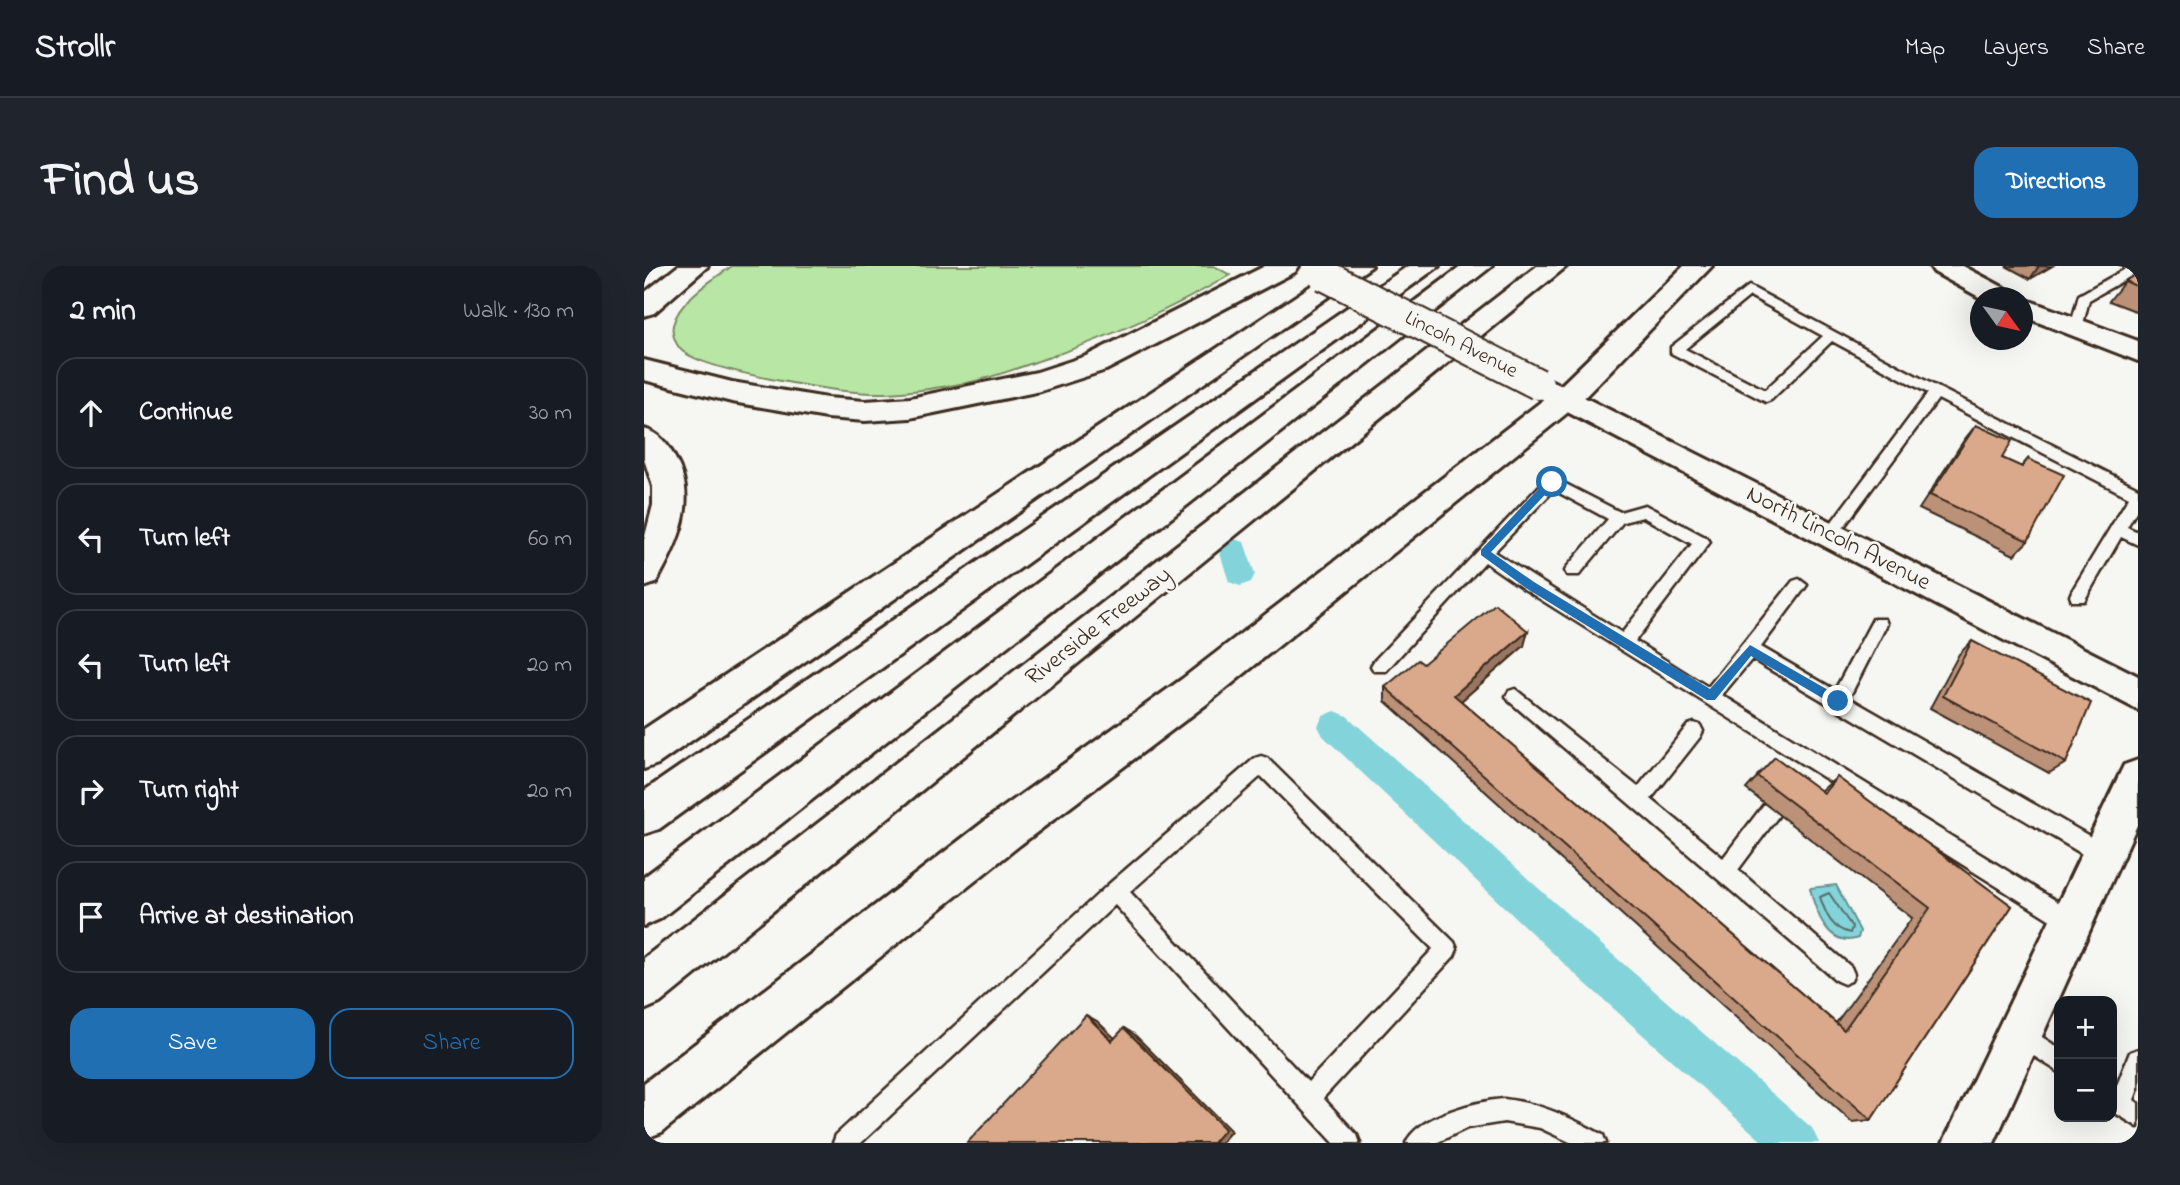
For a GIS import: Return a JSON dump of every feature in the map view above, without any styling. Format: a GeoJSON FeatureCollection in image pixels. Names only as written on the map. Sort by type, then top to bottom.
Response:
{"type":"FeatureCollection","features":[{"type":"Feature","properties":{"kind":"main road"},"geometry":{"type":"LineString","coordinates":[[644,307],[695,266]]}},
{"type":"Feature","properties":{"kind":"main road"},"geometry":{"type":"LineString","coordinates":[[644,370],[732,392],[827,408],[865,411],[910,408],[1041,382],[1096,363],[1286,266]]}},
{"type":"Feature","properties":{"kind":"main road","name":"Lincoln Avenue"},"geometry":{"type":"LineString","coordinates":[[1308,266],[1552,391]]}},
{"type":"Feature","properties":{"kind":"main road"},"geometry":{"type":"LineString","coordinates":[[644,751],[1359,266]]}},
{"type":"Feature","properties":{"kind":"main road"},"geometry":{"type":"LineString","coordinates":[[644,815],[1426,266]]}},
{"type":"Feature","properties":{"kind":"main road"},"geometry":{"type":"LineString","coordinates":[[644,904],[1479,266]]}},
{"type":"Feature","properties":{"kind":"main road","name":"Riverside Freeway"},"geometry":{"type":"LineString","coordinates":[[644,987],[1554,266]]}},
{"type":"Feature","properties":{"kind":"main road"},"geometry":{"type":"LineString","coordinates":[[644,1114],[1005,831],[1195,691],[1699,266]]}},
{"type":"Feature","properties":{"kind":"main road"},"geometry":{"type":"LineString","coordinates":[[1943,266],[1982,287]]}},
{"type":"Feature","properties":{"kind":"main road"},"geometry":{"type":"LineString","coordinates":[[2033,310],[2138,352]]}},
{"type":"Feature","properties":{"kind":"main road","name":"North Lincoln Avenue"},"geometry":{"type":"LineString","coordinates":[[1552,391],[2138,694]]}},
{"type":"Feature","properties":{"kind":"main road"},"geometry":{"type":"LineString","coordinates":[[644,440],[666,467],[670,486],[670,509],[662,538],[644,573]]}},
{"type":"Feature","properties":{"kind":"main road"},"geometry":{"type":"LineString","coordinates":[[1968,1143],[2138,778]]}},
{"type":"Feature","properties":{"kind":"lane"},"geometry":{"type":"LineString","coordinates":[[2076,328],[2082,299],[2138,267]]}},
{"type":"Feature","properties":{"kind":"lane"},"geometry":{"type":"LineString","coordinates":[[1832,335],[1766,397],[1676,350],[1749,290],[1832,335],[1936,392],[2138,495],[2078,596]]}},
{"type":"Feature","properties":{"kind":"lane"},"geometry":{"type":"LineString","coordinates":[[1830,535],[1936,392]]}},
{"type":"Feature","properties":{"kind":"lane"},"geometry":{"type":"LineString","coordinates":[[1380,666],[1552,482],[1618,517]]}},
{"type":"Feature","properties":{"kind":"lane"},"geometry":{"type":"LineString","coordinates":[[1573,571],[1618,517],[1646,511],[1702,542],[1625,643]]}},
{"type":"Feature","properties":{"kind":"lane"},"geometry":{"type":"LineString","coordinates":[[2118,529],[2138,539]]}},
{"type":"Feature","properties":{"kind":"lane"},"geometry":{"type":"LineString","coordinates":[[1484,553],[1530,585],[2072,922]]}},
{"type":"Feature","properties":{"kind":"lane"},"geometry":{"type":"LineString","coordinates":[[1711,696],[1799,585]]}},
{"type":"Feature","properties":{"kind":"lane"},"geometry":{"type":"LineString","coordinates":[[1838,701],[1879,624]]}},
{"type":"Feature","properties":{"kind":"lane"},"geometry":{"type":"LineString","coordinates":[[1750,649],[2103,855]]}},
{"type":"Feature","properties":{"kind":"lane"},"geometry":{"type":"LineString","coordinates":[[1515,696],[1844,974]]}},
{"type":"Feature","properties":{"kind":"lane"},"geometry":{"type":"LineString","coordinates":[[1639,800],[1694,731]]}},
{"type":"Feature","properties":{"kind":"lane"},"geometry":{"type":"LineString","coordinates":[[1793,777],[1807,757]]}},
{"type":"Feature","properties":{"kind":"lane"},"geometry":{"type":"LineString","coordinates":[[845,1143],[1116,891],[1261,764],[1447,949],[1308,1098]]}},
{"type":"Feature","properties":{"kind":"lane"},"geometry":{"type":"LineString","coordinates":[[1725,872],[1772,809]]}},
{"type":"Feature","properties":{"kind":"lane"},"geometry":{"type":"LineString","coordinates":[[1116,891],[1349,1143]]}},
{"type":"Feature","properties":{"kind":"lane"},"geometry":{"type":"LineString","coordinates":[[2020,1034],[2056,1059]]}},
{"type":"Feature","properties":{"kind":"lane"},"geometry":{"type":"LineString","coordinates":[[2123,1106],[2138,1060]]}},
{"type":"Feature","properties":{"kind":"lane"},"geometry":{"type":"LineString","coordinates":[[1417,1143],[1467,1114],[1522,1110],[1558,1122],[1595,1143]]}},
{"type":"Feature","properties":{"kind":"green space"},"geometry":{"type":"Polygon","coordinates":[[[732,266],[1214,266],[1230,275],[1163,311],[1118,331],[1006,372],[942,387],[871,393],[803,385],[746,374],[700,360],[682,351],[673,333],[676,316],[697,291],[732,266]]]}},
{"type":"Feature","properties":{"kind":"water"},"geometry":{"type":"Polygon","coordinates":[[[1836,885],[1860,931],[1858,938],[1848,940],[1831,933],[1815,907],[1810,888],[1836,885]]]}},
{"type":"Feature","properties":{"kind":"building"},"geometry":{"type":"Polygon","coordinates":[[[2138,273],[2138,287],[2125,281],[2138,273]]]}},
{"type":"Feature","properties":{"kind":"building"},"geometry":{"type":"Polygon","coordinates":[[[1976,425],[2012,441],[2002,458],[2022,467],[2028,459],[2064,475],[2028,541],[1930,495],[1976,425]]]}},
{"type":"Feature","properties":{"kind":"building"},"geometry":{"type":"Polygon","coordinates":[[[1495,604],[1528,631],[1454,695],[1844,1030],[1930,908],[1757,776],[1775,757],[1824,793],[1837,777],[2012,906],[1871,1120],[1385,687],[1418,660],[1423,664],[1495,604]]]}},
{"type":"Feature","properties":{"kind":"building"},"geometry":{"type":"Polygon","coordinates":[[[1972,641],[2091,703],[2066,763],[1943,696],[1972,641]]]}},
{"type":"Feature","properties":{"kind":"building"},"geometry":{"type":"Polygon","coordinates":[[[1086,1015],[1112,1041],[1124,1028],[1225,1129],[1213,1143],[967,1143],[1086,1015]]]}},
{"type":"Feature","properties":{"kind":"waterway"},"geometry":{"type":"LineString","coordinates":[[1234,550],[1240,574]]}},
{"type":"Feature","properties":{"kind":"waterway"},"geometry":{"type":"LineString","coordinates":[[1335,726],[1590,961],[1797,1143]]}},
{"type":"Feature","properties":{"kind":"route"},"geometry":{"type":"LineString","coordinates":[[1552,482],[1484,553],[1530,585],[1711,696],[1750,649],[1838,701]]}}]}
